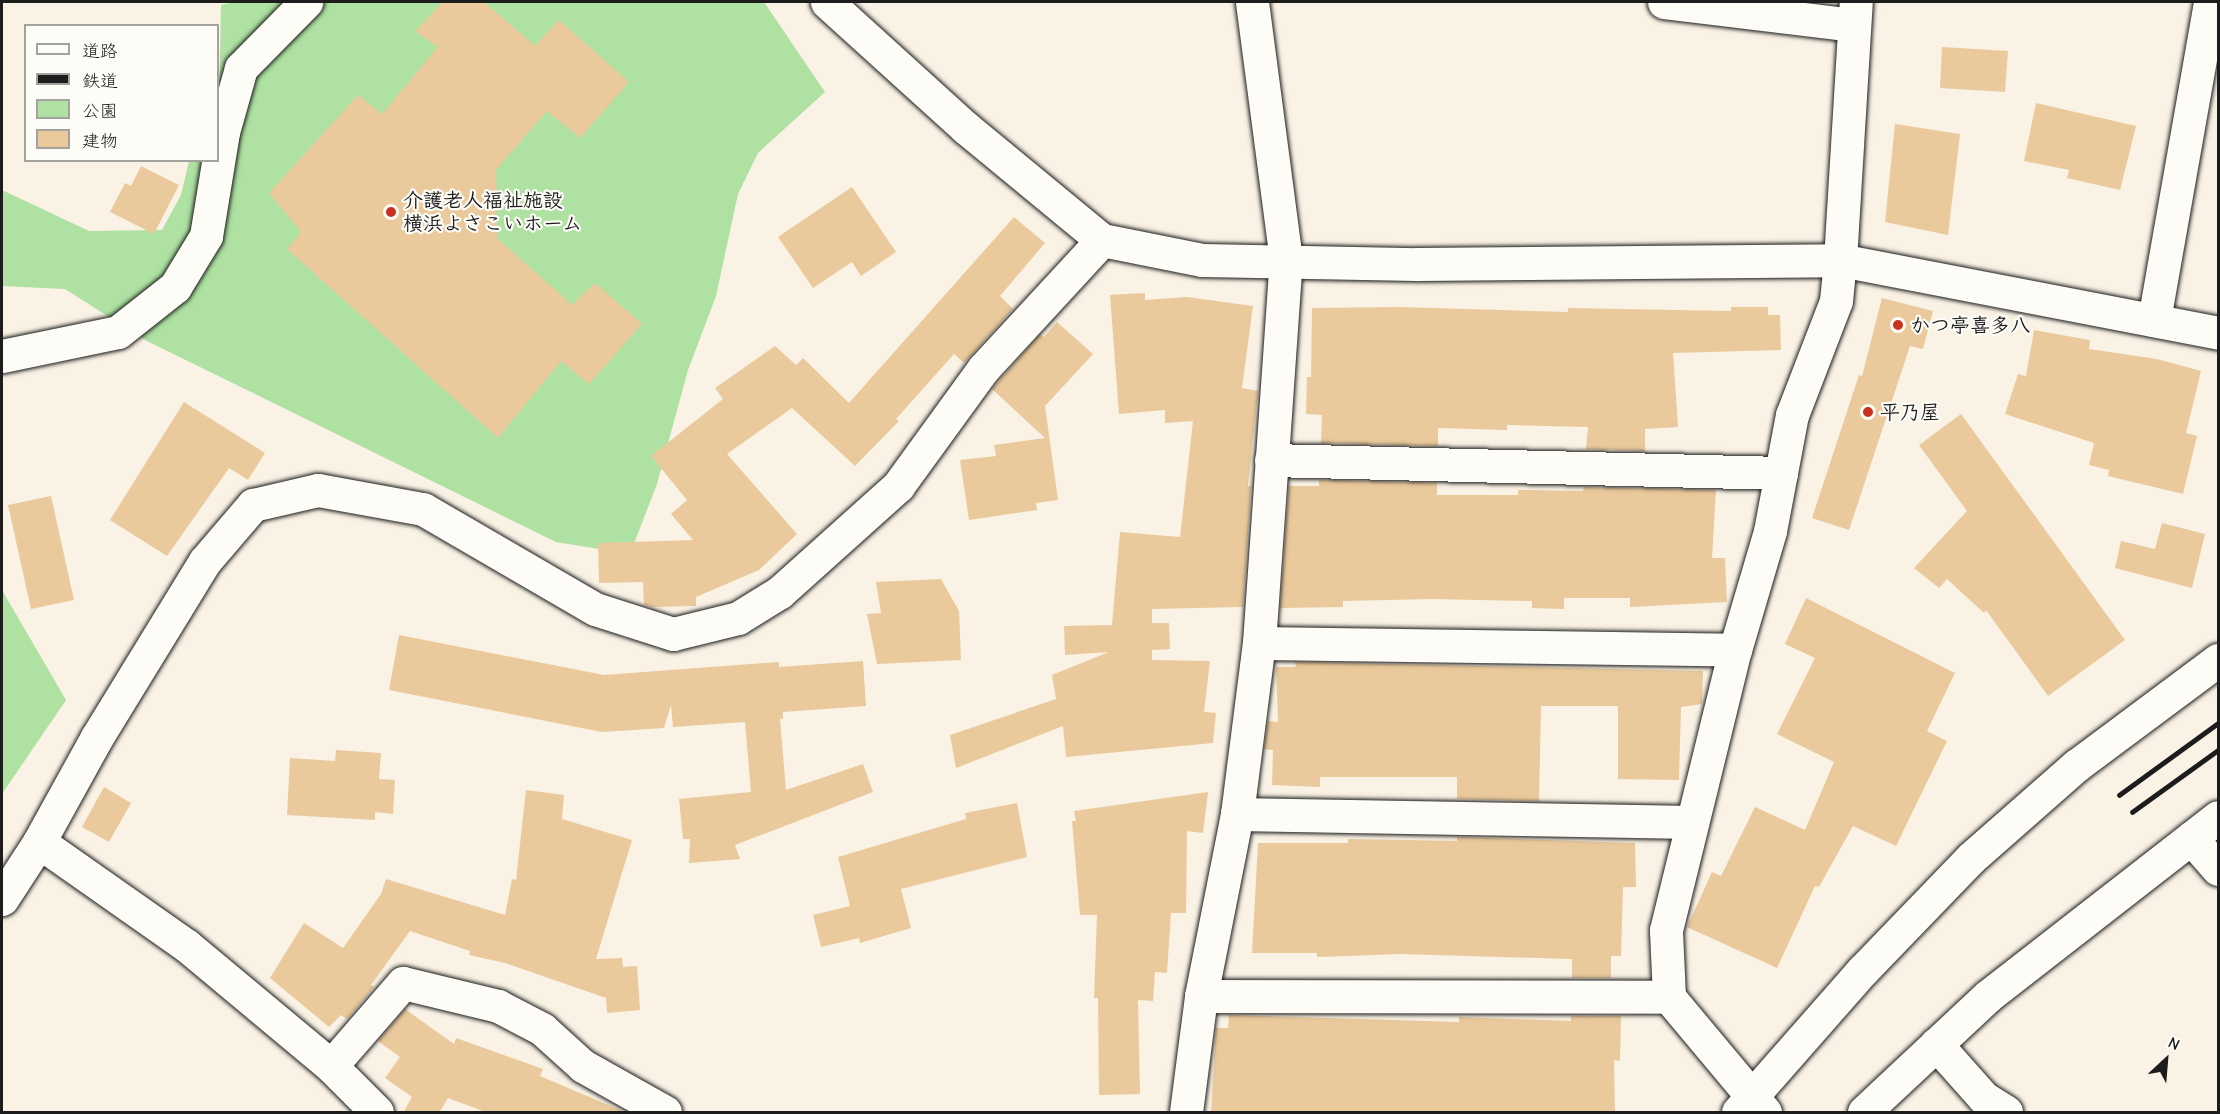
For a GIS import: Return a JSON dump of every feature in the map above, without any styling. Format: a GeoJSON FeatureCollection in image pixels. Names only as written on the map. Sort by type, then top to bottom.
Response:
{"type":"FeatureCollection","features":[{"type":"Feature","properties":{"kind":"street"},"geometry":{"type":"LineString","coordinates":[[219,156],[223,132],[241,68],[306,2]]}},
{"type":"Feature","properties":{"kind":"street"},"geometry":{"type":"LineString","coordinates":[[827,2],[966,128],[1102,240],[1202,260],[1417,264],[1840,260],[2218,333]]}},
{"type":"Feature","properties":{"kind":"street"},"geometry":{"type":"LineString","coordinates":[[1186,1113],[1201,996],[1238,814],[1259,643],[1286,261],[1252,2]]}},
{"type":"Feature","properties":{"kind":"street"},"geometry":{"type":"LineString","coordinates":[[1664,2],[1854,14],[1836,301],[1792,415],[1770,531],[1735,650],[1666,930],[1669,997],[1752,1107],[1917,912],[2016,816],[2158,702],[2218,660]]}},
{"type":"Feature","properties":{"kind":"street"},"geometry":{"type":"LineString","coordinates":[[2154,320],[2210,2]]}},
{"type":"Feature","properties":{"kind":"street"},"geometry":{"type":"LineString","coordinates":[[2,356],[118,332],[174,287],[206,236],[218,162]]}},
{"type":"Feature","properties":{"kind":"street"},"geometry":{"type":"LineString","coordinates":[[2,899],[39,842],[97,737],[205,561],[253,505],[318,490],[423,508],[595,609],[673,634],[738,618],[780,592],[898,486],[983,369],[1102,240]]}},
{"type":"Feature","properties":{"kind":"street"},"geometry":{"type":"LineString","coordinates":[[1271,460],[1780,473]]}},
{"type":"Feature","properties":{"kind":"street"},"geometry":{"type":"LineString","coordinates":[[1259,643],[1735,650]]}},
{"type":"Feature","properties":{"kind":"street"},"geometry":{"type":"LineString","coordinates":[[1238,814],[1692,822]]}},
{"type":"Feature","properties":{"kind":"street"},"geometry":{"type":"LineString","coordinates":[[1864,1113],[1936,1044],[2013,976],[2218,817]]}},
{"type":"Feature","properties":{"kind":"street"},"geometry":{"type":"LineString","coordinates":[[2191,838],[2218,869]]}},
{"type":"Feature","properties":{"kind":"street"},"geometry":{"type":"LineString","coordinates":[[39,842],[187,946],[331,1066],[377,1113]]}},
{"type":"Feature","properties":{"kind":"street"},"geometry":{"type":"LineString","coordinates":[[331,1066],[403,983],[498,1006],[542,1029],[583,1066],[664,1113]]}},
{"type":"Feature","properties":{"kind":"street"},"geometry":{"type":"LineString","coordinates":[[1201,996],[1669,997]]}},
{"type":"Feature","properties":{"kind":"street"},"geometry":{"type":"LineString","coordinates":[[1936,1044],[1984,1098],[2006,1113]]}},
{"type":"Feature","properties":{"kind":"green space"},"geometry":{"type":"Polygon","coordinates":[[[233,2],[764,2],[825,92],[758,153],[738,194],[716,296],[688,370],[657,484],[630,554],[556,542],[147,341],[65,289],[2,286],[2,190],[89,231],[162,230],[181,195],[189,162],[219,162],[221,5],[233,2]]]}},
{"type":"Feature","properties":{"kind":"green space"},"geometry":{"type":"Polygon","coordinates":[[[2,590],[66,700],[2,794],[2,590]]]}},
{"type":"Feature","properties":{"kind":"building","name":"介護老人福祉施設 横浜よさこいホーム"},"geometry":{"type":"Polygon","coordinates":[[[443,2],[484,2],[535,46],[559,20],[629,82],[580,138],[547,111],[496,170],[497,238],[572,305],[595,283],[642,324],[589,384],[561,361],[498,438],[287,249],[301,232],[269,193],[358,95],[382,114],[438,47],[415,31],[443,2]]]}},
{"type":"Feature","properties":{"kind":"building"},"geometry":{"type":"Polygon","coordinates":[[[1942,47],[2008,51],[2005,92],[1940,88],[1942,47]]]}},
{"type":"Feature","properties":{"kind":"building"},"geometry":{"type":"Polygon","coordinates":[[[2036,103],[2136,126],[2120,190],[2067,178],[2069,170],[2024,161],[2036,103]]]}},
{"type":"Feature","properties":{"kind":"building"},"geometry":{"type":"Polygon","coordinates":[[[1895,124],[1960,134],[1948,235],[1885,222],[1895,124]]]}},
{"type":"Feature","properties":{"kind":"building"},"geometry":{"type":"Polygon","coordinates":[[[141,166],[179,185],[154,234],[110,212],[125,183],[131,186],[141,166]]]}},
{"type":"Feature","properties":{"kind":"building"},"geometry":{"type":"Polygon","coordinates":[[[852,187],[896,252],[861,276],[852,262],[813,288],[778,237],[852,187]]]}},
{"type":"Feature","properties":{"kind":"building"},"geometry":{"type":"Polygon","coordinates":[[[1014,217],[1045,243],[1000,296],[1013,309],[964,363],[954,354],[896,419],[899,421],[855,466],[792,408],[727,454],[797,534],[759,570],[696,597],[696,606],[652,607],[644,605],[643,582],[599,583],[598,543],[693,540],[671,514],[687,500],[651,456],[723,399],[715,388],[775,346],[796,365],[803,358],[849,403],[1014,217]]]}},
{"type":"Feature","properties":{"kind":"building"},"geometry":{"type":"Polygon","coordinates":[[[1145,293],[1145,300],[1187,297],[1253,306],[1242,388],[1258,391],[1248,486],[1251,486],[1243,607],[1152,609],[1152,623],[1169,623],[1170,649],[1152,650],[1152,660],[1210,661],[1204,712],[1216,713],[1213,743],[1066,757],[1063,726],[956,768],[950,735],[1056,699],[1052,675],[1109,652],[1065,655],[1064,626],[1112,625],[1120,532],[1180,537],[1193,421],[1165,423],[1165,410],[1119,414],[1110,295],[1145,293]]]}},
{"type":"Feature","properties":{"kind":"building"},"geometry":{"type":"Polygon","coordinates":[[[1882,298],[1933,311],[1923,349],[1910,346],[1849,530],[1812,518],[1859,375],[1862,376],[1882,298]]]}},
{"type":"Feature","properties":{"kind":"building"},"geometry":{"type":"Polygon","coordinates":[[[1400,307],[1568,312],[1568,308],[1731,311],[1731,307],[1768,307],[1768,315],[1780,315],[1781,350],[1673,353],[1678,427],[1645,429],[1645,451],[1586,449],[1588,427],[1507,425],[1507,430],[1438,428],[1438,446],[1321,443],[1322,415],[1306,414],[1307,377],[1311,377],[1312,308],[1400,307]]]}},
{"type":"Feature","properties":{"kind":"building"},"geometry":{"type":"Polygon","coordinates":[[[1057,322],[1093,354],[1045,406],[1058,500],[1036,503],[1037,510],[969,520],[960,460],[996,456],[994,445],[1045,438],[992,389],[1040,334],[1044,337],[1057,322]]]}},
{"type":"Feature","properties":{"kind":"building"},"geometry":{"type":"Polygon","coordinates":[[[2034,330],[2090,340],[2089,349],[2157,359],[2201,371],[2186,433],[2197,436],[2183,494],[2108,476],[2109,470],[2089,465],[2094,443],[2005,414],[2018,374],[2026,376],[2034,330]]]}},
{"type":"Feature","properties":{"kind":"building"},"geometry":{"type":"Polygon","coordinates":[[[184,402],[265,453],[248,480],[229,468],[167,556],[110,520],[184,402]]]}},
{"type":"Feature","properties":{"kind":"building"},"geometry":{"type":"Polygon","coordinates":[[[1961,414],[2125,640],[2048,696],[1986,610],[1984,613],[1947,579],[1939,588],[1914,568],[1967,511],[1919,445],[1961,414]]]}},
{"type":"Feature","properties":{"kind":"building"},"geometry":{"type":"Polygon","coordinates":[[[1319,480],[1437,483],[1437,495],[1518,495],[1518,490],[1583,491],[1584,487],[1716,490],[1712,558],[1725,558],[1727,602],[1630,607],[1630,598],[1564,598],[1564,609],[1532,608],[1532,601],[1432,599],[1343,601],[1343,607],[1280,608],[1289,486],[1319,486],[1319,480]]]}},
{"type":"Feature","properties":{"kind":"building"},"geometry":{"type":"Polygon","coordinates":[[[51,496],[74,600],[31,609],[8,505],[51,496]]]}},
{"type":"Feature","properties":{"kind":"building"},"geometry":{"type":"Polygon","coordinates":[[[2162,523],[2205,534],[2192,588],[2115,568],[2121,541],[2155,549],[2162,523]]]}},
{"type":"Feature","properties":{"kind":"building"},"geometry":{"type":"Polygon","coordinates":[[[941,579],[959,611],[961,660],[877,664],[867,614],[881,613],[876,582],[941,579]]]}},
{"type":"Feature","properties":{"kind":"building"},"geometry":{"type":"Polygon","coordinates":[[[1806,598],[1955,673],[1927,731],[1947,741],[1896,846],[1853,826],[1819,887],[1815,886],[1777,968],[1687,927],[1712,872],[1721,876],[1755,807],[1805,830],[1834,762],[1777,734],[1815,658],[1785,644],[1806,598]]]}},
{"type":"Feature","properties":{"kind":"building"},"geometry":{"type":"Polygon","coordinates":[[[399,635],[604,675],[779,662],[779,667],[863,661],[866,706],[783,712],[783,719],[780,719],[786,790],[863,764],[873,792],[735,845],[740,859],[689,863],[690,839],[683,839],[679,799],[751,792],[745,722],[673,727],[671,705],[664,728],[602,732],[389,690],[399,635]]]}},
{"type":"Feature","properties":{"kind":"building"},"geometry":{"type":"Polygon","coordinates":[[[1295,662],[1703,671],[1702,704],[1681,707],[1679,780],[1618,779],[1618,706],[1541,706],[1539,801],[1457,799],[1457,777],[1320,777],[1320,787],[1272,785],[1273,750],[1264,749],[1268,721],[1278,722],[1276,667],[1296,667],[1295,662]]]}},
{"type":"Feature","properties":{"kind":"building"},"geometry":{"type":"Polygon","coordinates":[[[336,750],[381,753],[379,779],[395,780],[393,814],[375,812],[375,820],[287,815],[290,758],[335,761],[336,750]]]}},
{"type":"Feature","properties":{"kind":"building"},"geometry":{"type":"Polygon","coordinates":[[[104,787],[131,803],[109,842],[82,827],[104,787]]]}},
{"type":"Feature","properties":{"kind":"building"},"geometry":{"type":"Polygon","coordinates":[[[526,790],[564,795],[562,819],[632,840],[596,959],[622,958],[623,967],[637,966],[640,1010],[607,1013],[606,998],[505,963],[469,955],[470,951],[410,931],[371,985],[374,987],[347,1019],[341,1015],[329,1027],[270,978],[304,923],[343,948],[381,894],[386,879],[505,915],[512,879],[516,880],[526,790]]]}},
{"type":"Feature","properties":{"kind":"building"},"geometry":{"type":"Polygon","coordinates":[[[1208,792],[1203,833],[1187,831],[1186,913],[1171,913],[1167,973],[1155,972],[1153,1001],[1138,1000],[1140,1094],[1099,1095],[1098,998],[1094,998],[1097,915],[1080,915],[1072,821],[1076,821],[1074,811],[1208,792]]]}},
{"type":"Feature","properties":{"kind":"building"},"geometry":{"type":"Polygon","coordinates":[[[1017,803],[1027,857],[901,889],[911,928],[860,943],[859,938],[821,947],[813,915],[850,906],[838,857],[966,819],[965,813],[1017,803]]]}},
{"type":"Feature","properties":{"kind":"building"},"geometry":{"type":"Polygon","coordinates":[[[1457,837],[1635,843],[1636,887],[1623,887],[1621,956],[1611,956],[1611,978],[1572,978],[1572,959],[1401,954],[1317,957],[1317,953],[1252,953],[1258,843],[1348,843],[1348,839],[1457,841],[1457,837]]]}},
{"type":"Feature","properties":{"kind":"building"},"geometry":{"type":"Polygon","coordinates":[[[405,1009],[454,1044],[456,1038],[543,1069],[540,1076],[627,1113],[488,1113],[448,1098],[439,1113],[403,1113],[412,1097],[385,1078],[400,1057],[378,1041],[405,1009]]]}},
{"type":"Feature","properties":{"kind":"building"},"geometry":{"type":"Polygon","coordinates":[[[1229,1015],[1459,1022],[1459,1017],[1571,1021],[1571,1016],[1621,1016],[1620,1061],[1614,1060],[1615,1113],[1211,1113],[1216,1028],[1228,1028],[1229,1015]]]}},
{"type":"Feature","properties":{"kind":"railway"},"geometry":{"type":"LineString","coordinates":[[2119,795],[2218,723]]}},
{"type":"Feature","properties":{"kind":"railway"},"geometry":{"type":"LineString","coordinates":[[2132,812],[2218,750]]}},
{"type":"Feature","properties":{"kind":"place","name":"介護老人福祉施設 横浜よさこいホーム"},"geometry":{"type":"Point","coordinates":[391,212]}},
{"type":"Feature","properties":{"kind":"place","name":"かつ亭喜多八"},"geometry":{"type":"Point","coordinates":[1898,325]}},
{"type":"Feature","properties":{"kind":"place","name":"平乃屋"},"geometry":{"type":"Point","coordinates":[1868,412]}}]}
